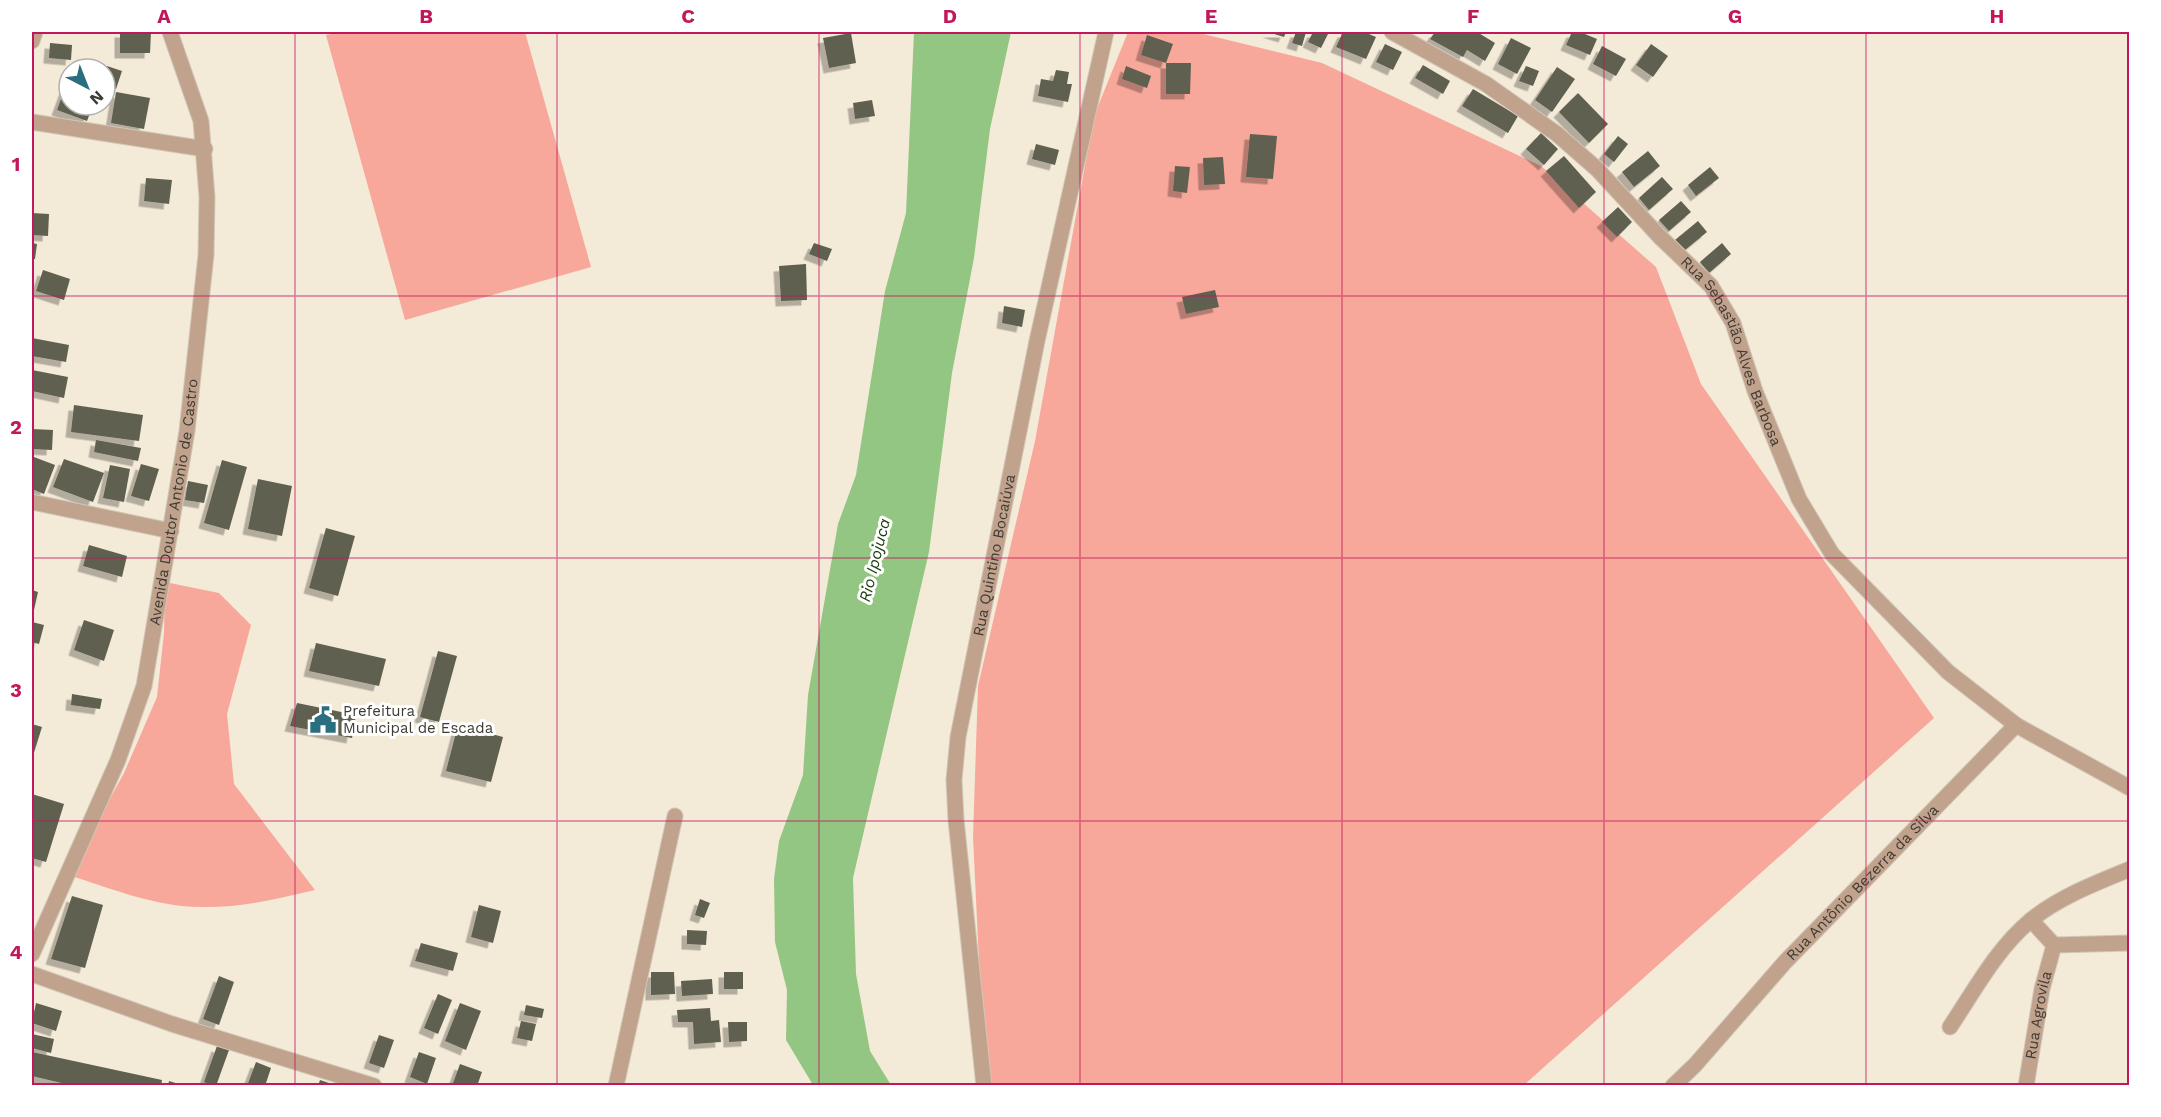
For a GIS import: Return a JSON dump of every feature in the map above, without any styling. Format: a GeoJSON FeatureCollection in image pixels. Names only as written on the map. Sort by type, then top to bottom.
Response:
{"type":"FeatureCollection","features":[{"type":"Feature","properties":{"kind":"street"},"geometry":{"type":"LineString","coordinates":[[32,41],[35,32]]}},
{"type":"Feature","properties":{"kind":"street","name":"Avenida Doutor Antonio de Castro"},"geometry":{"type":"LineString","coordinates":[[33,945],[118,760],[132,723],[152,645],[187,431],[206,255],[205,149],[201,122],[190,84],[170,32]]}},
{"type":"Feature","properties":{"kind":"street","name":"Rua Quintino Bocaiúva"},"geometry":{"type":"LineString","coordinates":[[984,1086],[956,820],[954,780],[958,737],[1037,340],[1106,32]]}},
{"type":"Feature","properties":{"kind":"street","name":"Rua Sebastião Alves Barbosa"},"geometry":{"type":"LineString","coordinates":[[1392,32],[1486,84],[1557,134],[1597,169],[1659,236],[1711,286],[1733,323],[1755,391],[1799,499],[1832,554],[1948,672],[2016,725],[2130,788]]}},
{"type":"Feature","properties":{"kind":"street"},"geometry":{"type":"LineString","coordinates":[[32,123],[205,149]]}},
{"type":"Feature","properties":{"kind":"street"},"geometry":{"type":"LineString","coordinates":[[32,502],[171,531]]}},
{"type":"Feature","properties":{"kind":"street","name":"Rua Antônio Bezerra da Silva"},"geometry":{"type":"LineString","coordinates":[[1673,1086],[1695,1065],[1785,962],[2016,725]]}},
{"type":"Feature","properties":{"kind":"street"},"geometry":{"type":"LineString","coordinates":[[616,1086],[675,816]]}},
{"type":"Feature","properties":{"kind":"street"},"geometry":{"type":"LineString","coordinates":[[1950,1027],[1997,957],[2031,920],[2081,889],[2130,869]]}},
{"type":"Feature","properties":{"kind":"street"},"geometry":{"type":"LineString","coordinates":[[2031,920],[2054,945],[2130,943]]}},
{"type":"Feature","properties":{"kind":"street","name":"Rua Agrovila"},"geometry":{"type":"LineString","coordinates":[[2026,1086],[2042,989],[2054,945]]}},
{"type":"Feature","properties":{"kind":"street"},"geometry":{"type":"LineString","coordinates":[[32,974],[172,1024],[374,1086]]}},
{"type":"Feature","properties":{"kind":"shaded area"},"geometry":{"type":"Polygon","coordinates":[[[340,32],[525,32],[591,267],[405,320],[326,35],[340,32]]]}},
{"type":"Feature","properties":{"kind":"shaded area"},"geometry":{"type":"Polygon","coordinates":[[[1128,32],[1195,32],[1322,63],[1541,166],[1656,267],[1701,384],[1934,718],[1524,1085],[985,1086],[973,837],[978,686],[1035,441],[1094,116],[1128,32]]]}},
{"type":"Feature","properties":{"kind":"shaded area"},"geometry":{"type":"Polygon","coordinates":[[[165,582],[219,593],[251,625],[227,714],[234,784],[315,890],[244,904],[216,907],[184,906],[133,896],[68,875],[124,773],[157,697],[164,633],[165,582]]]}},
{"type":"Feature","properties":{"kind":"water","name":"Rio Ipojuca"},"geometry":{"type":"Polygon","coordinates":[[[914,32],[1011,32],[990,129],[974,258],[952,373],[929,552],[853,878],[856,974],[870,1051],[891,1085],[813,1085],[786,1040],[787,990],[775,942],[774,879],[779,841],[803,775],[808,695],[838,524],[856,475],[885,291],[906,213],[914,32]]]}},
{"type":"Feature","properties":{"kind":"building"},"geometry":{"type":"Polygon","coordinates":[[[120,32],[151,32],[150,53],[120,53],[120,32]]]}},
{"type":"Feature","properties":{"kind":"building"},"geometry":{"type":"Polygon","coordinates":[[[1268,32],[1286,32],[1284,37],[1268,32]]]}},
{"type":"Feature","properties":{"kind":"building"},"geometry":{"type":"Polygon","coordinates":[[[1296,32],[1306,32],[1302,46],[1292,43],[1296,32]]]}},
{"type":"Feature","properties":{"kind":"building"},"geometry":{"type":"Polygon","coordinates":[[[1313,32],[1329,32],[1321,48],[1308,42],[1313,32]]]}},
{"type":"Feature","properties":{"kind":"building"},"geometry":{"type":"Polygon","coordinates":[[[1343,32],[1364,32],[1376,37],[1366,59],[1336,47],[1343,32]]]}},
{"type":"Feature","properties":{"kind":"building"},"geometry":{"type":"Polygon","coordinates":[[[1435,32],[1477,32],[1495,43],[1485,61],[1467,50],[1463,57],[1430,39],[1435,32]]]}},
{"type":"Feature","properties":{"kind":"building"},"geometry":{"type":"Polygon","coordinates":[[[1572,32],[1580,32],[1597,39],[1590,55],[1566,45],[1572,32]]]}},
{"type":"Feature","properties":{"kind":"building"},"geometry":{"type":"Polygon","coordinates":[[[851,33],[856,63],[829,68],[823,38],[851,33]]]}},
{"type":"Feature","properties":{"kind":"building"},"geometry":{"type":"Polygon","coordinates":[[[1147,35],[1173,44],[1166,63],[1141,55],[1147,35]]]}},
{"type":"Feature","properties":{"kind":"building"},"geometry":{"type":"Polygon","coordinates":[[[1511,38],[1531,48],[1517,74],[1498,64],[1511,38]]]}},
{"type":"Feature","properties":{"kind":"building"},"geometry":{"type":"Polygon","coordinates":[[[50,43],[72,45],[71,57],[49,58],[50,43]]]}},
{"type":"Feature","properties":{"kind":"building"},"geometry":{"type":"Polygon","coordinates":[[[1385,44],[1402,52],[1393,70],[1376,62],[1385,44]]]}},
{"type":"Feature","properties":{"kind":"building"},"geometry":{"type":"Polygon","coordinates":[[[1651,44],[1668,56],[1653,77],[1636,65],[1651,44]]]}},
{"type":"Feature","properties":{"kind":"building"},"geometry":{"type":"Polygon","coordinates":[[[1602,46],[1626,59],[1616,76],[1593,64],[1602,46]]]}},
{"type":"Feature","properties":{"kind":"building"},"geometry":{"type":"Polygon","coordinates":[[[1166,63],[1191,63],[1190,94],[1166,94],[1166,63]]]}},
{"type":"Feature","properties":{"kind":"building"},"geometry":{"type":"Polygon","coordinates":[[[1423,65],[1450,81],[1443,94],[1415,78],[1423,65]]]}},
{"type":"Feature","properties":{"kind":"building"},"geometry":{"type":"Polygon","coordinates":[[[1126,66],[1151,76],[1147,88],[1122,79],[1126,66]]]}},
{"type":"Feature","properties":{"kind":"building"},"geometry":{"type":"Polygon","coordinates":[[[1526,66],[1539,71],[1533,86],[1519,81],[1526,66]]]}},
{"type":"Feature","properties":{"kind":"building"},"geometry":{"type":"Polygon","coordinates":[[[1557,67],[1575,79],[1552,112],[1535,100],[1557,67]]]}},
{"type":"Feature","properties":{"kind":"building"},"geometry":{"type":"Polygon","coordinates":[[[117,69],[122,71],[117,86],[117,69]]]}},
{"type":"Feature","properties":{"kind":"building"},"geometry":{"type":"Polygon","coordinates":[[[1056,70],[1069,72],[1067,84],[1072,84],[1068,102],[1038,96],[1041,79],[1053,81],[1056,70]]]}},
{"type":"Feature","properties":{"kind":"building"},"geometry":{"type":"Polygon","coordinates":[[[1473,89],[1518,116],[1508,133],[1462,106],[1473,89]]]}},
{"type":"Feature","properties":{"kind":"building"},"geometry":{"type":"Polygon","coordinates":[[[117,92],[150,98],[144,129],[111,123],[112,117],[117,117],[117,92]]]}},
{"type":"Feature","properties":{"kind":"building"},"geometry":{"type":"Polygon","coordinates":[[[1578,93],[1608,124],[1589,143],[1559,112],[1578,93]]]}},
{"type":"Feature","properties":{"kind":"building"},"geometry":{"type":"Polygon","coordinates":[[[872,100],[875,116],[855,119],[853,103],[872,100]]]}},
{"type":"Feature","properties":{"kind":"building"},"geometry":{"type":"Polygon","coordinates":[[[76,117],[88,117],[87,121],[76,117]]]}},
{"type":"Feature","properties":{"kind":"building"},"geometry":{"type":"Polygon","coordinates":[[[1541,133],[1558,149],[1544,165],[1526,149],[1541,133]]]}},
{"type":"Feature","properties":{"kind":"building"},"geometry":{"type":"Polygon","coordinates":[[[1250,134],[1277,136],[1273,179],[1246,177],[1250,134]]]}},
{"type":"Feature","properties":{"kind":"building"},"geometry":{"type":"Polygon","coordinates":[[[1618,136],[1628,144],[1614,162],[1604,154],[1618,136]]]}},
{"type":"Feature","properties":{"kind":"building"},"geometry":{"type":"Polygon","coordinates":[[[1036,144],[1059,150],[1055,165],[1032,159],[1036,144]]]}},
{"type":"Feature","properties":{"kind":"building"},"geometry":{"type":"Polygon","coordinates":[[[1648,151],[1660,166],[1634,187],[1622,172],[1648,151]]]}},
{"type":"Feature","properties":{"kind":"building"},"geometry":{"type":"Polygon","coordinates":[[[1564,156],[1596,192],[1579,208],[1546,171],[1564,156]]]}},
{"type":"Feature","properties":{"kind":"building"},"geometry":{"type":"Polygon","coordinates":[[[1223,157],[1225,184],[1204,185],[1203,158],[1223,157]]]}},
{"type":"Feature","properties":{"kind":"building"},"geometry":{"type":"Polygon","coordinates":[[[1175,166],[1190,167],[1187,193],[1173,191],[1175,166]]]}},
{"type":"Feature","properties":{"kind":"building"},"geometry":{"type":"Polygon","coordinates":[[[1710,167],[1719,178],[1696,196],[1688,185],[1710,167]]]}},
{"type":"Feature","properties":{"kind":"building"},"geometry":{"type":"Polygon","coordinates":[[[1662,177],[1673,189],[1649,210],[1639,198],[1662,177]]]}},
{"type":"Feature","properties":{"kind":"building"},"geometry":{"type":"Polygon","coordinates":[[[146,178],[172,180],[169,204],[144,201],[146,178]]]}},
{"type":"Feature","properties":{"kind":"building"},"geometry":{"type":"Polygon","coordinates":[[[1681,201],[1691,212],[1669,231],[1659,220],[1681,201]]]}},
{"type":"Feature","properties":{"kind":"building"},"geometry":{"type":"Polygon","coordinates":[[[1618,207],[1632,222],[1617,237],[1602,222],[1618,207]]]}},
{"type":"Feature","properties":{"kind":"building"},"geometry":{"type":"Polygon","coordinates":[[[32,213],[49,214],[48,236],[32,235],[32,213]]]}},
{"type":"Feature","properties":{"kind":"building"},"geometry":{"type":"Polygon","coordinates":[[[1698,221],[1707,232],[1685,250],[1675,240],[1698,221]]]}},
{"type":"Feature","properties":{"kind":"building"},"geometry":{"type":"Polygon","coordinates":[[[32,243],[37,244],[35,259],[32,259],[32,243]]]}},
{"type":"Feature","properties":{"kind":"building"},"geometry":{"type":"Polygon","coordinates":[[[814,243],[832,249],[827,261],[809,254],[814,243]]]}},
{"type":"Feature","properties":{"kind":"building"},"geometry":{"type":"Polygon","coordinates":[[[1722,243],[1731,254],[1709,273],[1700,262],[1722,243]]]}},
{"type":"Feature","properties":{"kind":"building"},"geometry":{"type":"Polygon","coordinates":[[[806,264],[807,300],[781,301],[779,266],[806,264]]]}},
{"type":"Feature","properties":{"kind":"building"},"geometry":{"type":"Polygon","coordinates":[[[43,270],[70,279],[64,300],[36,291],[43,270]]]}},
{"type":"Feature","properties":{"kind":"building"},"geometry":{"type":"Polygon","coordinates":[[[1215,290],[1219,307],[1186,314],[1182,297],[1215,290]]]}},
{"type":"Feature","properties":{"kind":"building"},"geometry":{"type":"Polygon","coordinates":[[[1004,306],[1025,310],[1022,327],[1002,323],[1004,306]]]}},
{"type":"Feature","properties":{"kind":"building"},"geometry":{"type":"Polygon","coordinates":[[[32,338],[69,345],[66,362],[32,356],[32,338]]]}},
{"type":"Feature","properties":{"kind":"building"},"geometry":{"type":"Polygon","coordinates":[[[32,370],[68,377],[64,398],[32,391],[32,370]]]}},
{"type":"Feature","properties":{"kind":"building"},"geometry":{"type":"Polygon","coordinates":[[[74,405],[143,415],[139,441],[71,432],[74,405]]]}},
{"type":"Feature","properties":{"kind":"building"},"geometry":{"type":"Polygon","coordinates":[[[32,429],[53,430],[52,450],[32,449],[32,429]]]}},
{"type":"Feature","properties":{"kind":"building"},"geometry":{"type":"Polygon","coordinates":[[[96,440],[141,448],[138,461],[94,452],[96,440]]]}},
{"type":"Feature","properties":{"kind":"building"},"geometry":{"type":"Polygon","coordinates":[[[34,457],[55,465],[44,494],[32,489],[34,457]]]}},
{"type":"Feature","properties":{"kind":"building"},"geometry":{"type":"Polygon","coordinates":[[[64,459],[104,473],[93,502],[53,487],[64,459]]]}},
{"type":"Feature","properties":{"kind":"building"},"geometry":{"type":"Polygon","coordinates":[[[222,460],[247,467],[229,530],[204,523],[222,460]]]}},
{"type":"Feature","properties":{"kind":"building"},"geometry":{"type":"Polygon","coordinates":[[[141,464],[159,469],[149,501],[131,496],[141,464]]]}},
{"type":"Feature","properties":{"kind":"building"},"geometry":{"type":"Polygon","coordinates":[[[110,465],[130,469],[124,502],[103,498],[110,465]]]}},
{"type":"Feature","properties":{"kind":"building"},"geometry":{"type":"Polygon","coordinates":[[[258,479],[292,486],[282,536],[248,529],[258,479]]]}},
{"type":"Feature","properties":{"kind":"building"},"geometry":{"type":"Polygon","coordinates":[[[188,481],[208,485],[204,503],[185,500],[188,481]]]}},
{"type":"Feature","properties":{"kind":"building"},"geometry":{"type":"Polygon","coordinates":[[[326,528],[355,536],[338,596],[309,588],[326,528]]]}},
{"type":"Feature","properties":{"kind":"building"},"geometry":{"type":"Polygon","coordinates":[[[89,545],[127,556],[122,577],[83,566],[89,545]]]}},
{"type":"Feature","properties":{"kind":"building"},"geometry":{"type":"Polygon","coordinates":[[[32,590],[38,592],[34,610],[32,610],[32,590]]]}},
{"type":"Feature","properties":{"kind":"building"},"geometry":{"type":"Polygon","coordinates":[[[84,620],[114,630],[104,661],[74,650],[84,620]]]}},
{"type":"Feature","properties":{"kind":"building"},"geometry":{"type":"Polygon","coordinates":[[[32,622],[44,625],[39,644],[32,642],[32,622]]]}},
{"type":"Feature","properties":{"kind":"building"},"geometry":{"type":"Polygon","coordinates":[[[316,643],[386,659],[379,686],[309,671],[316,643]]]}},
{"type":"Feature","properties":{"kind":"building"},"geometry":{"type":"Polygon","coordinates":[[[438,651],[457,656],[439,722],[420,717],[438,651]]]}},
{"type":"Feature","properties":{"kind":"building"},"geometry":{"type":"Polygon","coordinates":[[[72,694],[102,699],[100,709],[71,705],[72,694]]]}},
{"type":"Feature","properties":{"kind":"building","name":"Prefeitura Municipal de Escada"},"geometry":{"type":"Polygon","coordinates":[[[297,703],[356,715],[352,738],[290,726],[297,703]]]}},
{"type":"Feature","properties":{"kind":"building"},"geometry":{"type":"Polygon","coordinates":[[[32,724],[42,727],[32,759],[32,724]]]}},
{"type":"Feature","properties":{"kind":"building"},"geometry":{"type":"Polygon","coordinates":[[[458,725],[503,737],[491,782],[446,771],[458,725]]]}},
{"type":"Feature","properties":{"kind":"building"},"geometry":{"type":"Polygon","coordinates":[[[32,794],[64,804],[46,862],[32,858],[32,794]]]}},
{"type":"Feature","properties":{"kind":"building"},"geometry":{"type":"Polygon","coordinates":[[[72,896],[103,905],[85,968],[51,959],[72,896]]]}},
{"type":"Feature","properties":{"kind":"building"},"geometry":{"type":"Polygon","coordinates":[[[700,899],[710,903],[704,918],[695,915],[700,899]]]}},
{"type":"Feature","properties":{"kind":"building"},"geometry":{"type":"Polygon","coordinates":[[[479,905],[501,911],[493,943],[471,937],[479,905]]]}},
{"type":"Feature","properties":{"kind":"building"},"geometry":{"type":"Polygon","coordinates":[[[687,930],[707,931],[706,945],[687,944],[687,930]]]}},
{"type":"Feature","properties":{"kind":"building"},"geometry":{"type":"Polygon","coordinates":[[[421,943],[458,953],[453,971],[415,961],[421,943]]]}},
{"type":"Feature","properties":{"kind":"building"},"geometry":{"type":"Polygon","coordinates":[[[651,972],[674,972],[675,994],[651,995],[651,972]]]}},
{"type":"Feature","properties":{"kind":"building"},"geometry":{"type":"Polygon","coordinates":[[[724,972],[743,972],[743,989],[724,989],[724,972]]]}},
{"type":"Feature","properties":{"kind":"building"},"geometry":{"type":"Polygon","coordinates":[[[219,976],[234,982],[219,1025],[203,1019],[219,976]]]}},
{"type":"Feature","properties":{"kind":"building"},"geometry":{"type":"Polygon","coordinates":[[[712,979],[713,994],[682,996],[681,981],[712,979]]]}},
{"type":"Feature","properties":{"kind":"building"},"geometry":{"type":"Polygon","coordinates":[[[438,994],[452,1000],[438,1034],[424,1028],[438,994]]]}},
{"type":"Feature","properties":{"kind":"building"},"geometry":{"type":"Polygon","coordinates":[[[36,1003],[62,1011],[56,1031],[32,1023],[36,1003]]]}},
{"type":"Feature","properties":{"kind":"building"},"geometry":{"type":"Polygon","coordinates":[[[460,1003],[481,1011],[466,1050],[445,1041],[460,1003]]]}},
{"type":"Feature","properties":{"kind":"building"},"geometry":{"type":"Polygon","coordinates":[[[526,1005],[544,1009],[542,1018],[524,1015],[526,1005]]]}},
{"type":"Feature","properties":{"kind":"building"},"geometry":{"type":"Polygon","coordinates":[[[710,1008],[711,1021],[719,1020],[721,1042],[694,1044],[693,1022],[678,1022],[677,1010],[710,1008]]]}},
{"type":"Feature","properties":{"kind":"building"},"geometry":{"type":"Polygon","coordinates":[[[521,1021],[536,1024],[532,1041],[517,1038],[521,1021]]]}},
{"type":"Feature","properties":{"kind":"building"},"geometry":{"type":"Polygon","coordinates":[[[728,1022],[747,1022],[747,1041],[729,1042],[728,1022]]]}},
{"type":"Feature","properties":{"kind":"building"},"geometry":{"type":"Polygon","coordinates":[[[32,1034],[54,1039],[51,1053],[32,1048],[32,1034]]]}},
{"type":"Feature","properties":{"kind":"building"},"geometry":{"type":"Polygon","coordinates":[[[379,1035],[394,1040],[384,1068],[369,1063],[379,1035]]]}},
{"type":"Feature","properties":{"kind":"building"},"geometry":{"type":"Polygon","coordinates":[[[217,1046],[229,1050],[216,1086],[213,1086],[204,1082],[217,1046]]]}},
{"type":"Feature","properties":{"kind":"building"},"geometry":{"type":"Polygon","coordinates":[[[32,1052],[162,1080],[161,1086],[74,1086],[32,1076],[32,1052]]]}},
{"type":"Feature","properties":{"kind":"building"},"geometry":{"type":"Polygon","coordinates":[[[419,1052],[436,1058],[427,1084],[410,1077],[419,1052]]]}},
{"type":"Feature","properties":{"kind":"building"},"geometry":{"type":"Polygon","coordinates":[[[256,1062],[271,1068],[265,1086],[247,1086],[256,1062]]]}},
{"type":"Feature","properties":{"kind":"building"},"geometry":{"type":"Polygon","coordinates":[[[460,1064],[482,1072],[477,1086],[452,1086],[460,1064]]]}},
{"type":"Feature","properties":{"kind":"building"},"geometry":{"type":"Polygon","coordinates":[[[320,1080],[335,1085],[335,1086],[318,1086],[320,1080]]]}},
{"type":"Feature","properties":{"kind":"building"},"geometry":{"type":"Polygon","coordinates":[[[169,1081],[182,1085],[182,1086],[168,1086],[169,1081]]]}},
{"type":"Feature","properties":{"kind":"place","name":"Prefeitura Municipal de Escada"},"geometry":{"type":"Point","coordinates":[323,720]}}]}
